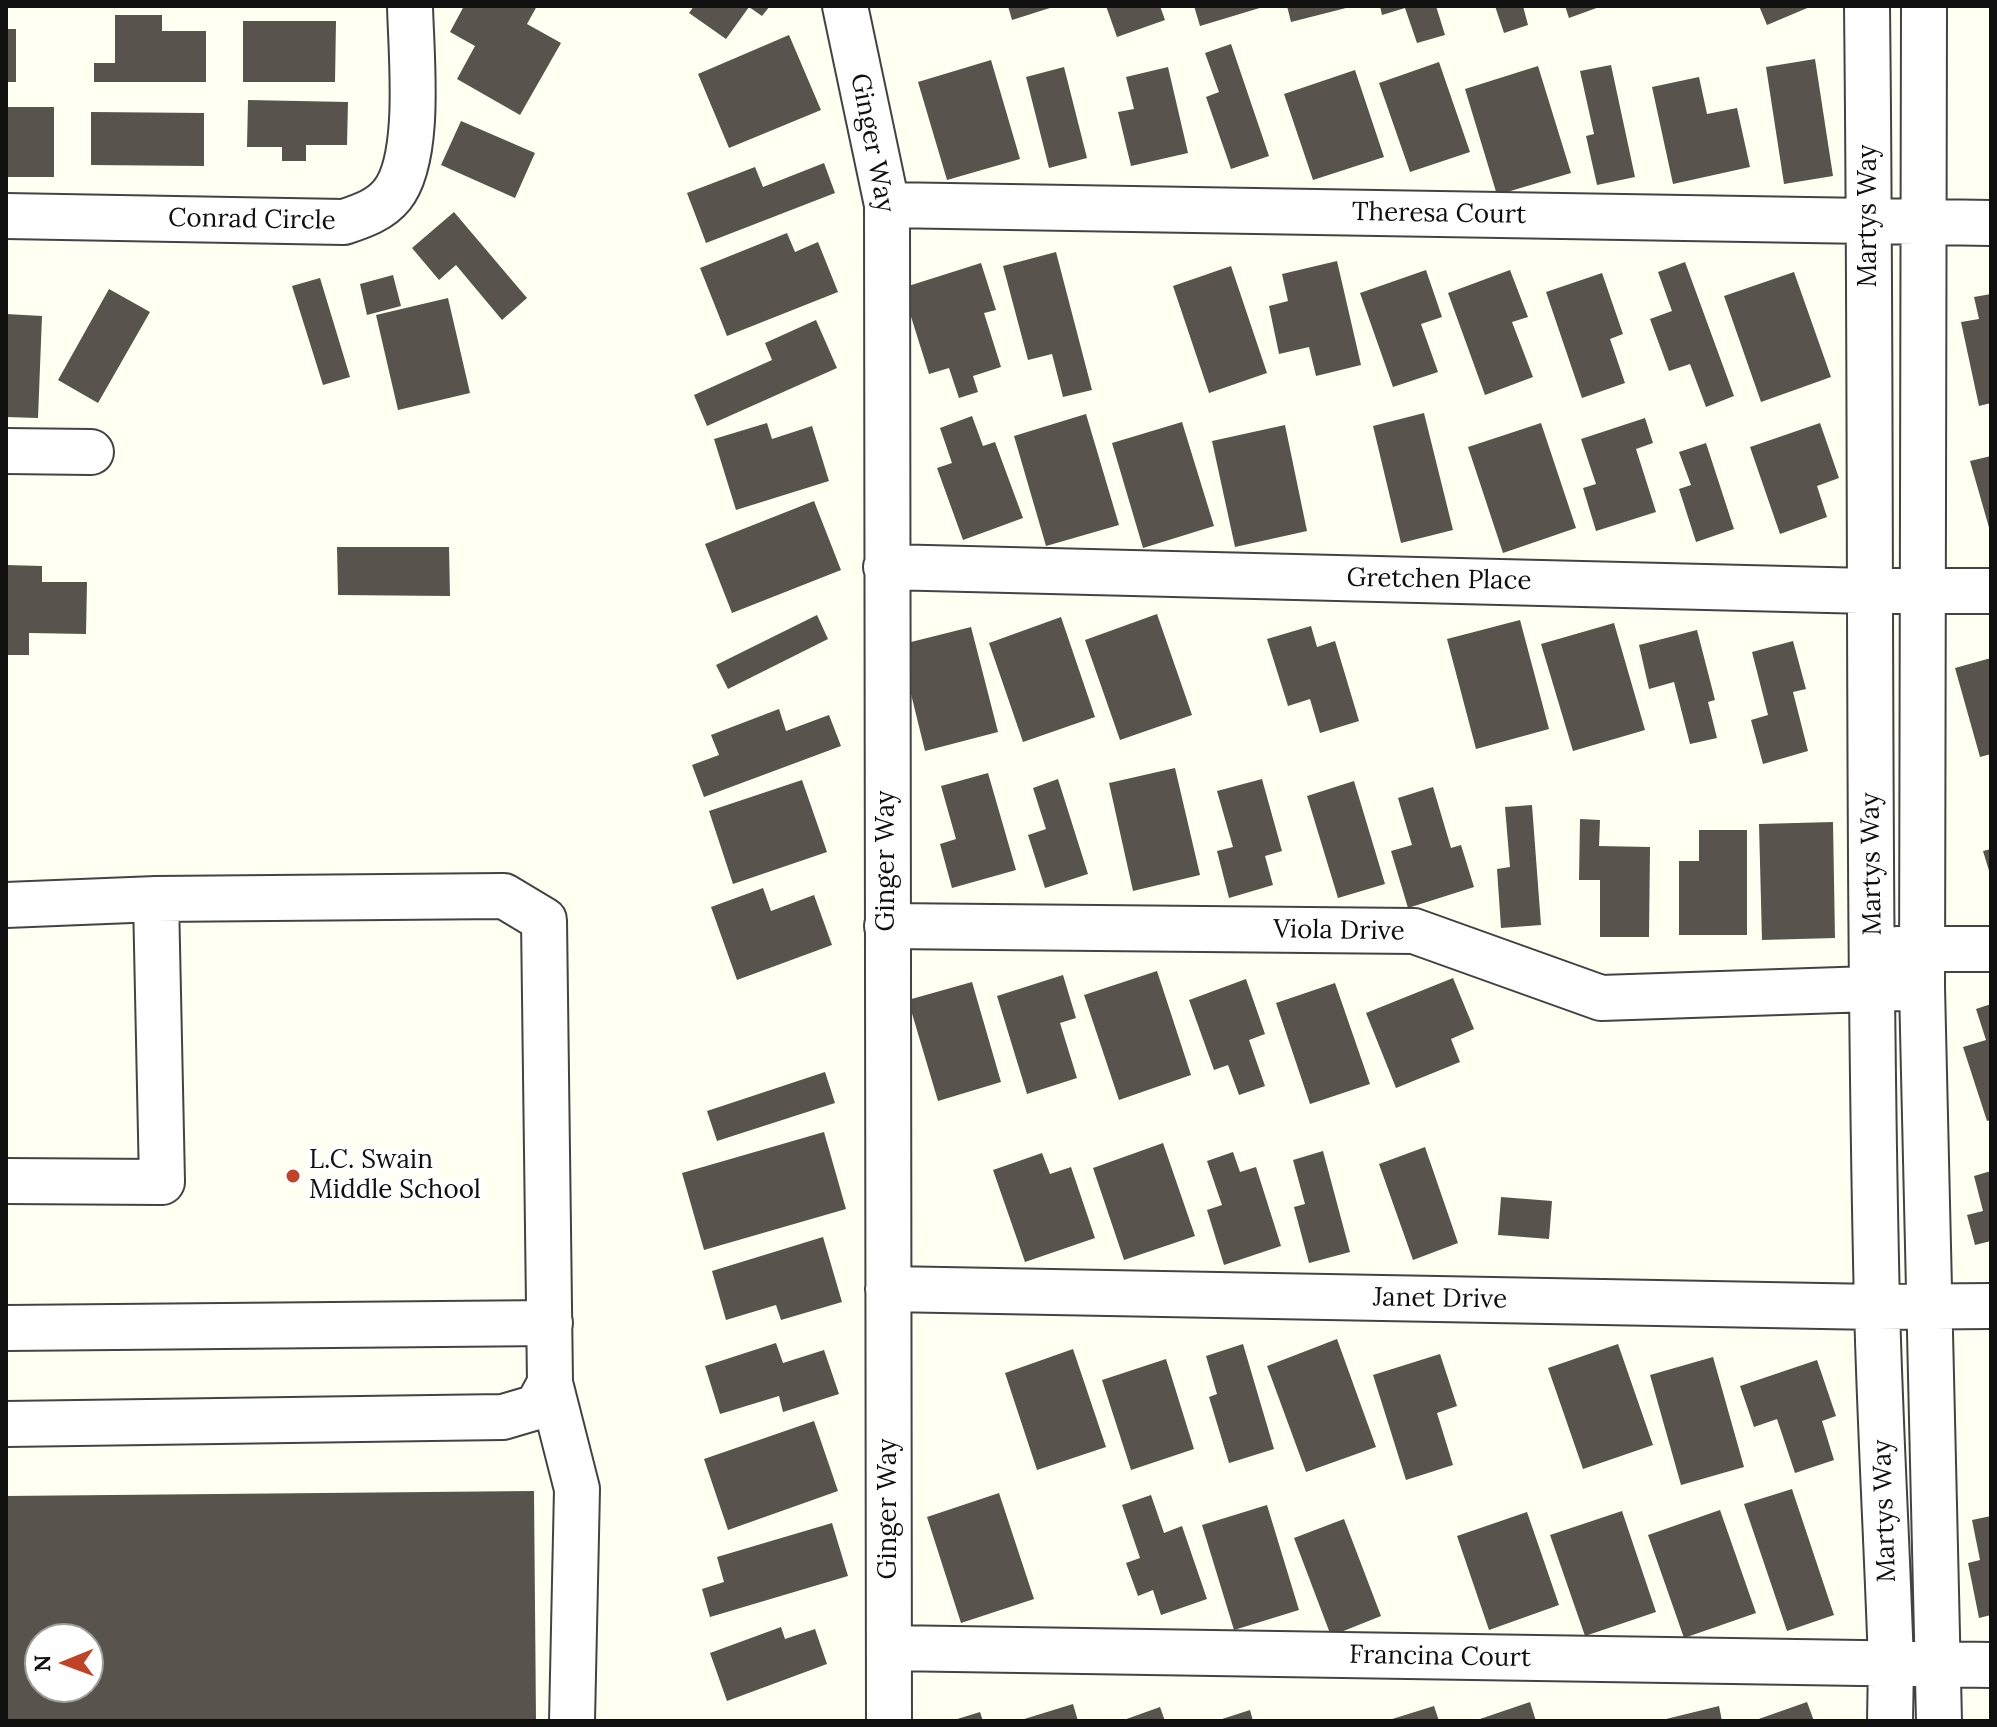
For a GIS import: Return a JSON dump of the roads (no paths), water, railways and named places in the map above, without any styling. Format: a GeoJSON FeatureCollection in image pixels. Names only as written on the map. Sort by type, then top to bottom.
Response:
{"type":"FeatureCollection","features":[{"type":"Feature","properties":{"kind":"street","name":"Conrad Circle"},"geometry":{"type":"LineString","coordinates":[[6,216],[344,222],[371,213],[392,195],[406,171],[412,141],[410,6]]}},
{"type":"Feature","properties":{"kind":"street","name":"Ginger Way"},"geometry":{"type":"LineString","coordinates":[[845,6],[887,205],[889,1721]]}},
{"type":"Feature","properties":{"kind":"street","name":"Martys Way"},"geometry":{"type":"LineString","coordinates":[[1867,6],[1869,591],[1877,1307],[1891,1664],[1890,1721]]}},
{"type":"Feature","properties":{"kind":"street","name":"Martys Way"},"geometry":{"type":"LineString","coordinates":[[1924,6],[1923,968],[1939,1721]]}},
{"type":"Feature","properties":{"kind":"street","name":"Theresa Court"},"geometry":{"type":"LineString","coordinates":[[887,205],[1991,223]]}},
{"type":"Feature","properties":{"kind":"street"},"geometry":{"type":"LineString","coordinates":[[6,451],[91,452]]}},
{"type":"Feature","properties":{"kind":"street","name":"Gretchen Place"},"geometry":{"type":"LineString","coordinates":[[886,567],[1869,591],[1991,591]]}},
{"type":"Feature","properties":{"kind":"street"},"geometry":{"type":"LineString","coordinates":[[6,905],[156,899],[504,896],[544,920],[550,1383],[577,1489],[572,1721]]}},
{"type":"Feature","properties":{"kind":"street"},"geometry":{"type":"LineString","coordinates":[[6,1181],[162,1182],[156,899]]}},
{"type":"Feature","properties":{"kind":"street","name":"Viola Drive"},"geometry":{"type":"LineString","coordinates":[[887,926],[1414,931],[1601,998],[1873,969],[1923,968],[1991,949]]}},
{"type":"Feature","properties":{"kind":"street","name":"Janet Drive"},"geometry":{"type":"LineString","coordinates":[[888,1289],[1877,1307],[1991,1306]]}},
{"type":"Feature","properties":{"kind":"street"},"geometry":{"type":"LineString","coordinates":[[6,1328],[550,1323]]}},
{"type":"Feature","properties":{"kind":"street"},"geometry":{"type":"LineString","coordinates":[[6,1424],[503,1417],[537,1407],[550,1383]]}},
{"type":"Feature","properties":{"kind":"street","name":"Francina Court"},"geometry":{"type":"LineString","coordinates":[[889,1648],[1991,1665]]}},
{"type":"Feature","properties":{"kind":"place","name":"L.C. Swain Middle School"},"geometry":{"type":"Point","coordinates":[293,1176]}}]}
